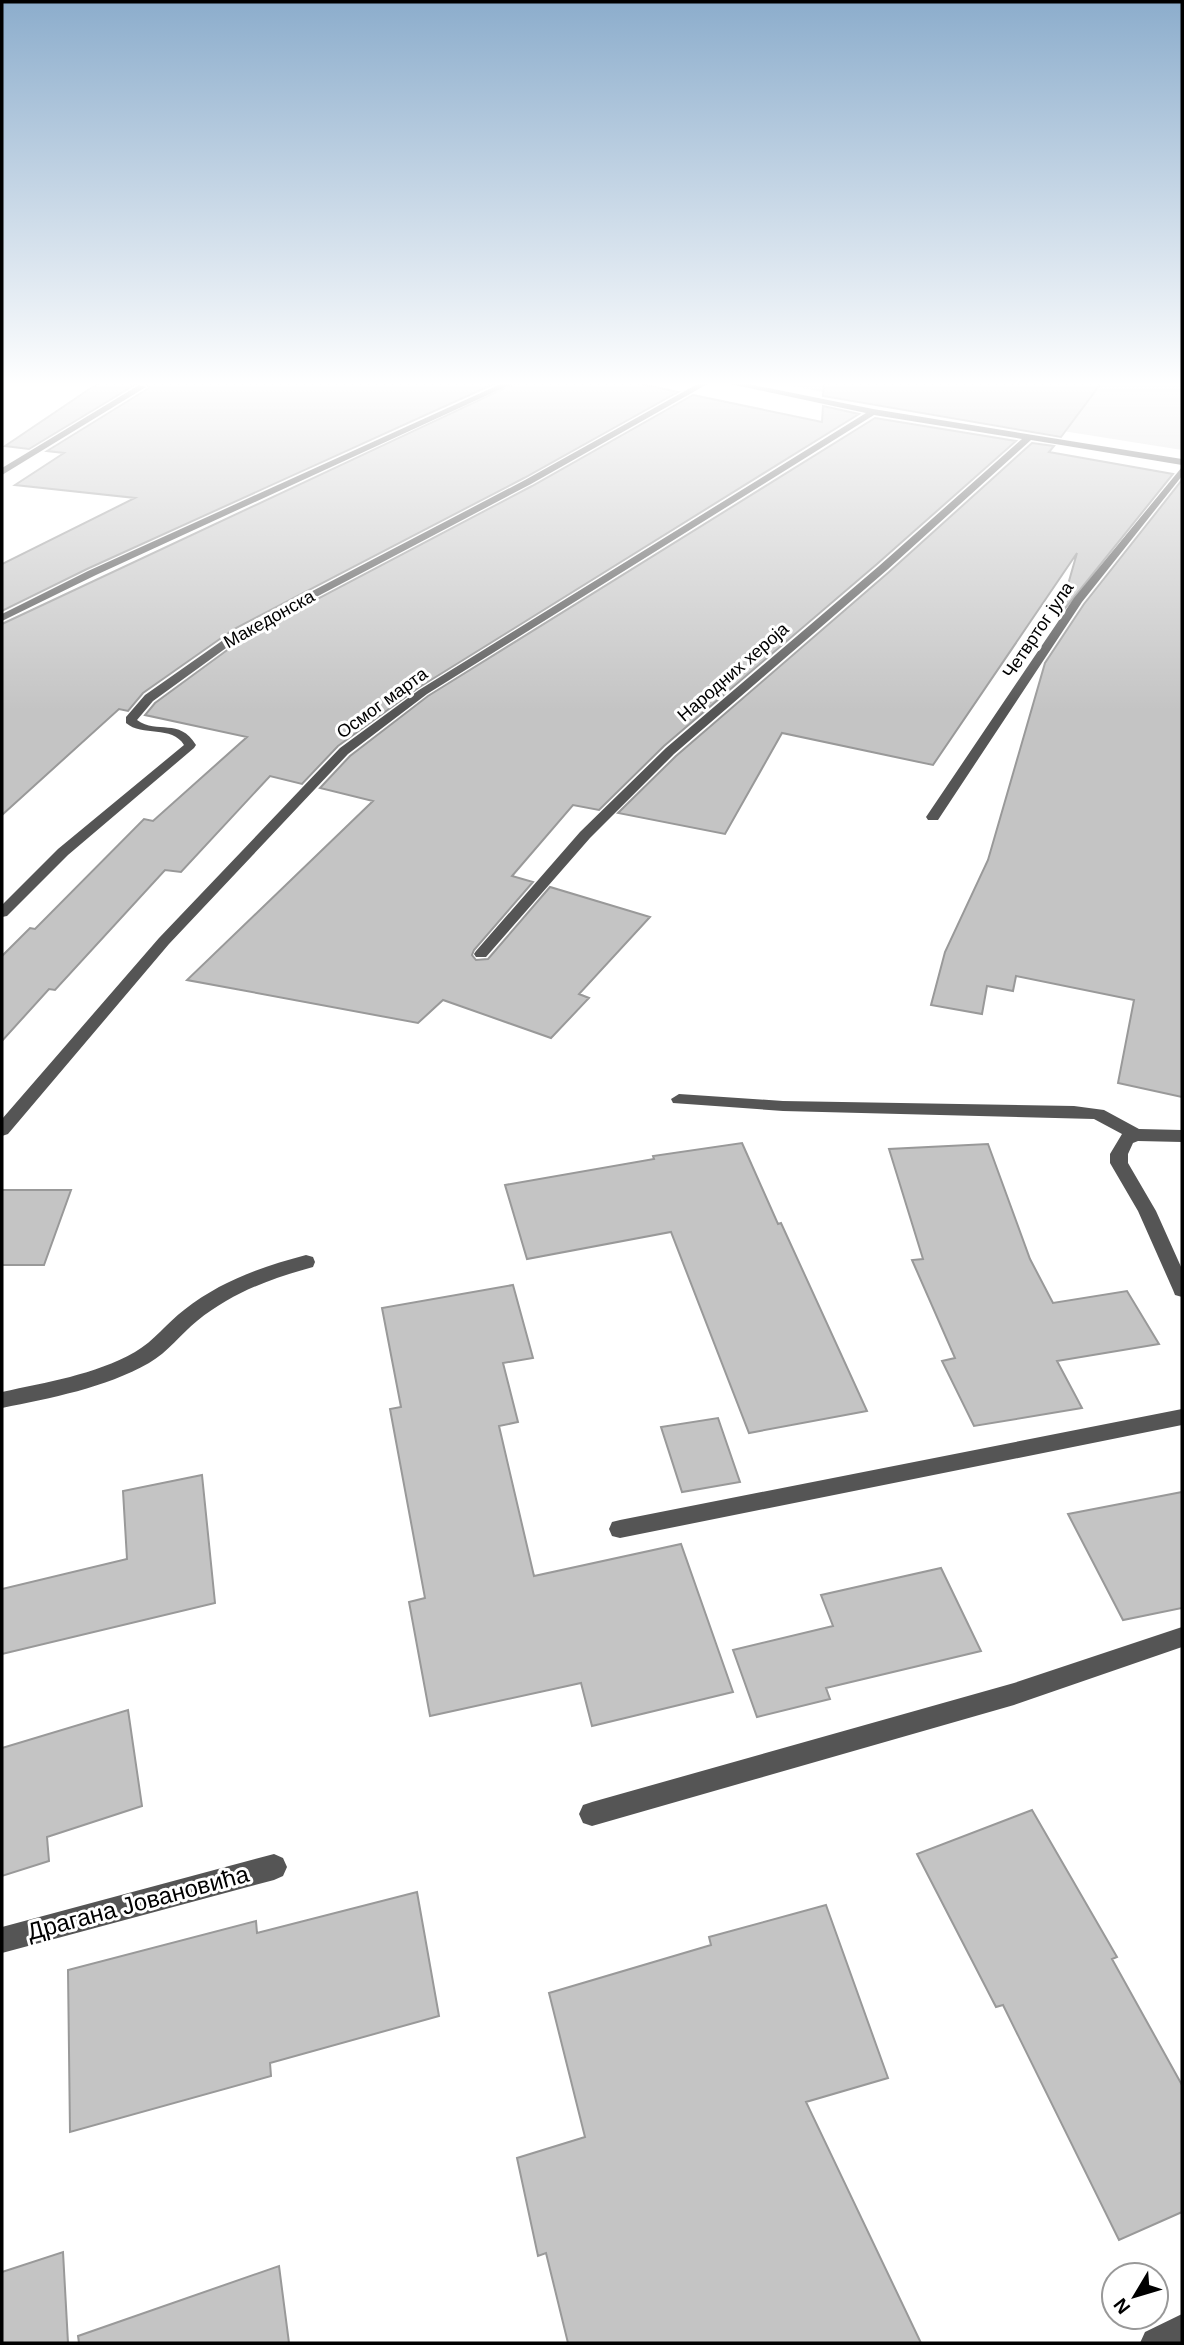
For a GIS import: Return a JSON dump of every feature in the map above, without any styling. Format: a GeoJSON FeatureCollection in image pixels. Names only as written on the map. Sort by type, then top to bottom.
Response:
{"type":"FeatureCollection","features":[{"type":"Feature","properties":{"kind":"street"},"geometry":{"type":"LineString","coordinates":[[2,618],[92,573],[271,491]]}},
{"type":"Feature","properties":{"kind":"street","name":"Македонска"},"geometry":{"type":"LineString","coordinates":[[2,913],[63,852],[190,745],[189,740],[180,732],[137,727],[130,720],[149,698],[240,633],[510,491]]}},
{"type":"Feature","properties":{"kind":"street","name":"Осмог марта"},"geometry":{"type":"LineString","coordinates":[[2,1130],[164,941],[344,751],[423,692],[745,491]]}},
{"type":"Feature","properties":{"kind":"street","name":"Народних хероја"},"geometry":{"type":"LineString","coordinates":[[481,954],[585,835],[652,767],[783,650],[883,568],[968,491]]}},
{"type":"Feature","properties":{"kind":"street","name":"Четвртог јула"},"geometry":{"type":"LineString","coordinates":[[933,817],[1078,600],[1165,491]]}},
{"type":"Feature","properties":{"kind":"street"},"geometry":{"type":"LineString","coordinates":[[679,1099],[796,1106],[1074,1111],[1098,1115],[1136,1135]]}},
{"type":"Feature","properties":{"kind":"street"},"geometry":{"type":"LineString","coordinates":[[1182,1136],[1136,1135],[1126,1139],[1119,1163],[1147,1211],[1182,1290]]}},
{"type":"Feature","properties":{"kind":"street"},"geometry":{"type":"LineString","coordinates":[[2,1400],[87,1380],[118,1369],[143,1357],[193,1313],[227,1290],[255,1276],[306,1262]]}},
{"type":"Feature","properties":{"kind":"street"},"geometry":{"type":"LineString","coordinates":[[620,1529],[1182,1417]]}},
{"type":"Feature","properties":{"kind":"street"},"geometry":{"type":"LineString","coordinates":[[592,1814],[1014,1694],[1182,1637]]}},
{"type":"Feature","properties":{"kind":"street","name":"Драгана Јовановића"},"geometry":{"type":"LineString","coordinates":[[2,1940],[274,1867]]}},
{"type":"Feature","properties":{"kind":"street"},"geometry":{"type":"LineString","coordinates":[[1156,2343],[1182,2330]]}},
{"type":"Feature","properties":{"kind":"building"},"geometry":{"type":"Polygon","coordinates":[[[74,491],[257,491],[2,611],[2,564],[135,498],[74,491]]]}},
{"type":"Feature","properties":{"kind":"building"},"geometry":{"type":"Polygon","coordinates":[[[285,491],[498,491],[234,629],[143,693],[128,711],[119,709],[2,815],[2,624],[285,491]]]}},
{"type":"Feature","properties":{"kind":"building"},"geometry":{"type":"Polygon","coordinates":[[[522,491],[734,491],[418,688],[338,746],[302,784],[270,776],[181,872],[165,870],[55,990],[49,989],[2,1041],[2,956],[30,928],[35,929],[144,819],[153,821],[247,737],[145,715],[155,703],[245,637],[522,491]]]}},
{"type":"Feature","properties":{"kind":"building"},"geometry":{"type":"Polygon","coordinates":[[[757,491],[959,491],[664,746],[599,810],[573,805],[512,876],[533,882],[474,950],[472,955],[476,960],[488,959],[550,887],[650,917],[579,994],[589,998],[551,1038],[443,1000],[418,1023],[187,980],[373,801],[320,788],[350,756],[428,696],[757,491]]]}},
{"type":"Feature","properties":{"kind":"building"},"geometry":{"type":"Polygon","coordinates":[[[978,491],[1159,491],[1059,616],[1077,553],[933,765],[782,733],[725,834],[618,813],[676,756],[978,491]]]}},
{"type":"Feature","properties":{"kind":"building"},"geometry":{"type":"Polygon","coordinates":[[[1173,491],[1182,491],[1182,1097],[1118,1083],[1134,1000],[1016,976],[1013,991],[987,986],[982,1014],[931,1005],[945,952],[988,860],[1045,663],[1084,604],[1173,491]]]}},
{"type":"Feature","properties":{"kind":"building"},"geometry":{"type":"Polygon","coordinates":[[[742,1143],[867,1411],[749,1433],[671,1232],[527,1259],[505,1185],[654,1159],[653,1156],[742,1143]]]}},
{"type":"Feature","properties":{"kind":"building"},"geometry":{"type":"Polygon","coordinates":[[[988,1144],[1030,1259],[1053,1303],[1127,1291],[1159,1344],[1057,1361],[1082,1408],[974,1426],[942,1361],[955,1358],[912,1260],[923,1259],[889,1149],[988,1144]]]}},
{"type":"Feature","properties":{"kind":"building"},"geometry":{"type":"Polygon","coordinates":[[[2,1190],[71,1190],[44,1265],[2,1265],[2,1190]]]}},
{"type":"Feature","properties":{"kind":"building"},"geometry":{"type":"Polygon","coordinates":[[[513,1285],[533,1358],[503,1363],[518,1422],[499,1426],[534,1576],[681,1544],[733,1692],[592,1726],[581,1683],[430,1716],[409,1602],[425,1598],[390,1409],[401,1407],[382,1308],[513,1285]]]}},
{"type":"Feature","properties":{"kind":"building"},"geometry":{"type":"Polygon","coordinates":[[[718,1418],[740,1482],[682,1492],[661,1427],[718,1418]]]}},
{"type":"Feature","properties":{"kind":"building"},"geometry":{"type":"Polygon","coordinates":[[[202,1475],[215,1603],[2,1654],[2,1589],[127,1559],[123,1491],[202,1475]]]}},
{"type":"Feature","properties":{"kind":"building"},"geometry":{"type":"Polygon","coordinates":[[[1182,1492],[1182,1608],[1123,1620],[1068,1514],[1182,1492]]]}},
{"type":"Feature","properties":{"kind":"building"},"geometry":{"type":"Polygon","coordinates":[[[941,1568],[981,1651],[826,1688],[830,1699],[757,1717],[733,1650],[833,1626],[821,1595],[941,1568]]]}},
{"type":"Feature","properties":{"kind":"building"},"geometry":{"type":"Polygon","coordinates":[[[128,1710],[142,1806],[47,1837],[49,1861],[2,1876],[2,1748],[128,1710]]]}},
{"type":"Feature","properties":{"kind":"building"},"geometry":{"type":"Polygon","coordinates":[[[1032,1810],[1117,1957],[1112,1959],[1182,2085],[1182,2212],[1119,2240],[1003,2005],[996,2007],[917,1854],[1032,1810]]]}},
{"type":"Feature","properties":{"kind":"building"},"geometry":{"type":"Polygon","coordinates":[[[417,1892],[439,2016],[270,2063],[271,2076],[70,2132],[68,1970],[256,1921],[257,1933],[417,1892]]]}},
{"type":"Feature","properties":{"kind":"building"},"geometry":{"type":"Polygon","coordinates":[[[826,1905],[888,2078],[806,2102],[921,2343],[568,2343],[546,2253],[538,2256],[517,2158],[585,2137],[549,1993],[711,1945],[709,1937],[826,1905]]]}},
{"type":"Feature","properties":{"kind":"building"},"geometry":{"type":"Polygon","coordinates":[[[63,2252],[68,2343],[2,2343],[2,2272],[63,2252]]]}},
{"type":"Feature","properties":{"kind":"building"},"geometry":{"type":"Polygon","coordinates":[[[279,2266],[289,2343],[79,2343],[78,2336],[279,2266]]]}}]}
